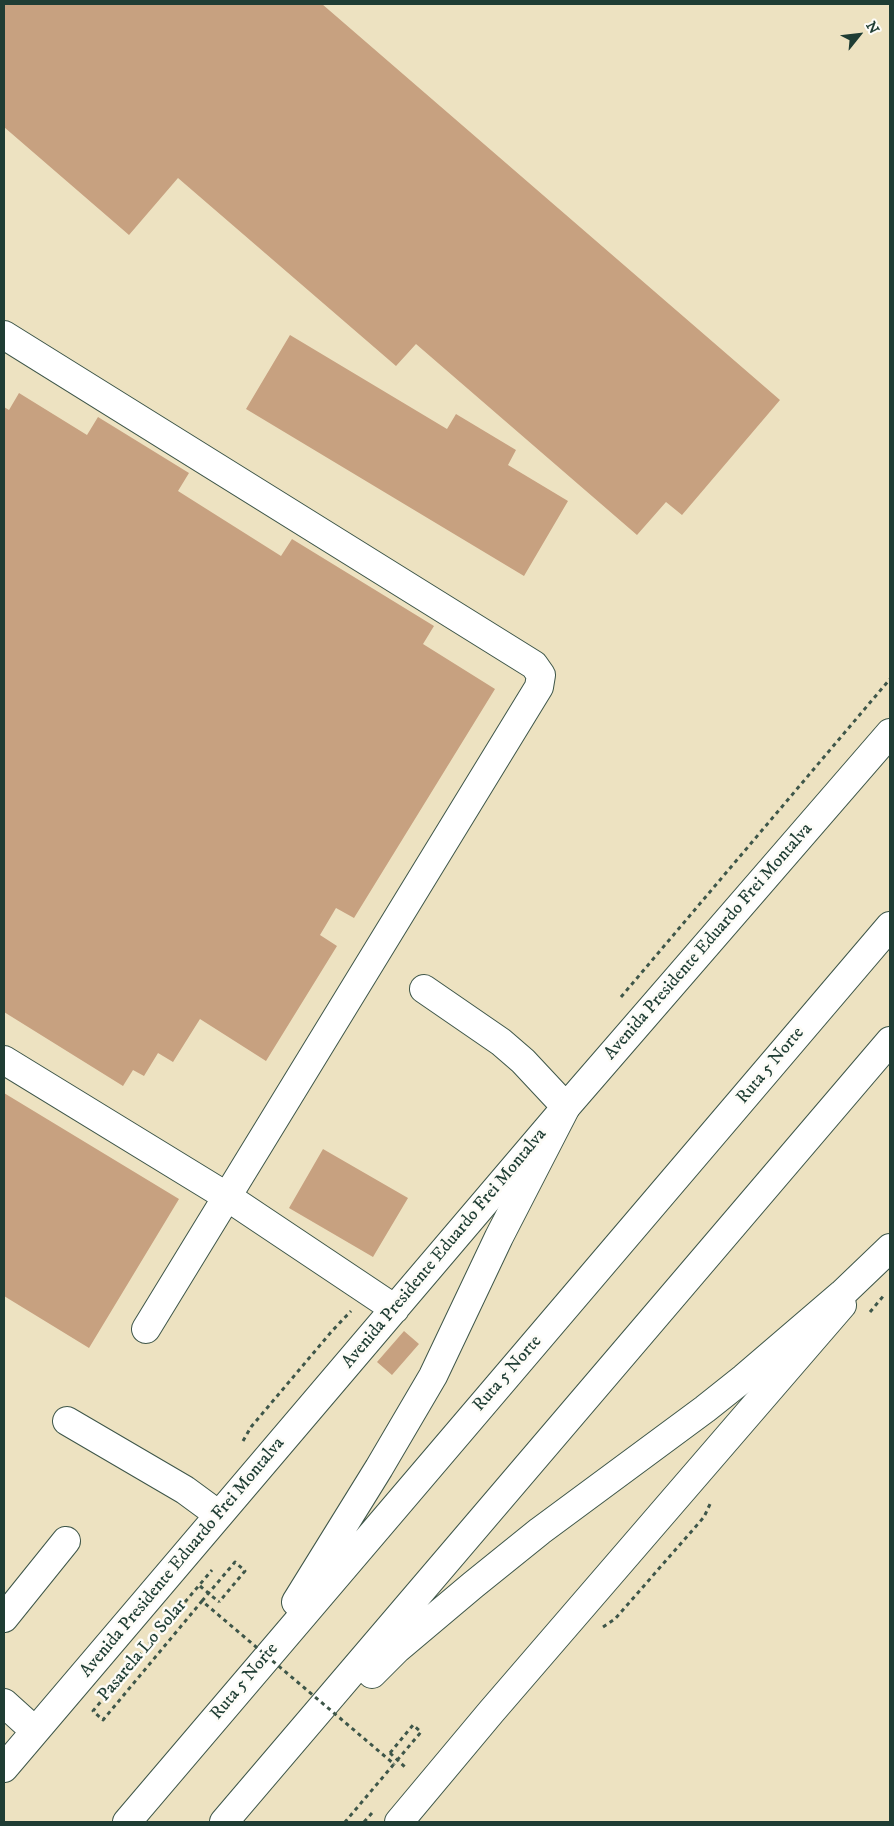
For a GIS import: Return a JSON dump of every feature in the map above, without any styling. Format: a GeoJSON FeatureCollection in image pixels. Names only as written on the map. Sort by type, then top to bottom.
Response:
{"type":"FeatureCollection","features":[{"type":"Feature","properties":{"kind":"main road"},"geometry":{"type":"LineString","coordinates":[[4,335],[534,665],[541,675],[539,687],[146,1329]]}},
{"type":"Feature","properties":{"kind":"main road","name":"Avenida Presidente Eduardo Frei Montalva"},"geometry":{"type":"LineString","coordinates":[[4,1768],[566,1107],[890,733]]}},
{"type":"Feature","properties":{"kind":"main road","name":"Ruta 5 Norte"},"geometry":{"type":"LineString","coordinates":[[127,1822],[256,1668],[890,926]]}},
{"type":"Feature","properties":{"kind":"main road"},"geometry":{"type":"LineString","coordinates":[[256,1668],[379,1468],[433,1376],[499,1237],[566,1107],[523,1061],[501,1042],[424,989]]}},
{"type":"Feature","properties":{"kind":"main road"},"geometry":{"type":"LineString","coordinates":[[224,1822],[890,1042]]}},
{"type":"Feature","properties":{"kind":"main road"},"geometry":{"type":"LineString","coordinates":[[4,1060],[226,1196],[395,1309]]}},
{"type":"Feature","properties":{"kind":"main road"},"geometry":{"type":"LineString","coordinates":[[245,1799],[397,1649],[472,1584],[744,1378],[842,1294],[890,1249]]}},
{"type":"Feature","properties":{"kind":"main road"},"geometry":{"type":"LineString","coordinates":[[399,1822],[890,1249]]}},
{"type":"Feature","properties":{"kind":"main road"},"geometry":{"type":"LineString","coordinates":[[68,1420],[185,1490],[220,1515]]}},
{"type":"Feature","properties":{"kind":"main road"},"geometry":{"type":"LineString","coordinates":[[4,1618],[66,1541]]}},
{"type":"Feature","properties":{"kind":"main road"},"geometry":{"type":"LineString","coordinates":[[4,1704],[35,1731]]}},
{"type":"Feature","properties":{"kind":"path"},"geometry":{"type":"LineString","coordinates":[[617,1002],[890,679]]}},
{"type":"Feature","properties":{"kind":"path"},"geometry":{"type":"LineString","coordinates":[[242,1442],[251,1426],[332,1331],[370,1292]]}},
{"type":"Feature","properties":{"kind":"path"},"geometry":{"type":"LineString","coordinates":[[601,1629],[615,1619],[704,1516],[713,1498]]}},
{"type":"Feature","properties":{"kind":"path"},"geometry":{"type":"LineString","coordinates":[[200,1586],[219,1602],[245,1571],[235,1562],[202,1602]]}},
{"type":"Feature","properties":{"kind":"path","name":"Pasarela Lo Solar"},"geometry":{"type":"LineString","coordinates":[[177,1610],[93,1711],[103,1720],[202,1602],[394,1764]]}},
{"type":"Feature","properties":{"kind":"path"},"geometry":{"type":"LineString","coordinates":[[345,1822],[394,1764],[421,1732],[413,1725],[390,1753],[409,1771]]}},
{"type":"Feature","properties":{"kind":"building"},"geometry":{"type":"Polygon","coordinates":[[[4,4],[322,4],[780,400],[682,515],[666,502],[637,535],[416,344],[396,366],[178,178],[129,235],[4,127],[4,4]]]}},
{"type":"Feature","properties":{"kind":"building"},"geometry":{"type":"Polygon","coordinates":[[[290,335],[447,429],[456,414],[516,450],[508,465],[568,501],[524,576],[246,409],[290,335]]]}},
{"type":"Feature","properties":{"kind":"building"},"geometry":{"type":"Polygon","coordinates":[[[19,393],[87,435],[98,417],[189,473],[178,491],[281,556],[292,539],[434,626],[423,644],[495,689],[354,918],[336,908],[320,935],[337,946],[266,1061],[200,1019],[173,1062],[158,1053],[144,1076],[133,1070],[123,1086],[4,1012],[4,407],[9,410],[19,393]]]}},
{"type":"Feature","properties":{"kind":"building"},"geometry":{"type":"Polygon","coordinates":[[[4,1093],[179,1199],[89,1348],[4,1296],[4,1093]]]}},
{"type":"Feature","properties":{"kind":"building"},"geometry":{"type":"Polygon","coordinates":[[[323,1149],[408,1198],[373,1257],[289,1208],[323,1149]]]}},
{"type":"Feature","properties":{"kind":"building"},"geometry":{"type":"Polygon","coordinates":[[[404,1331],[419,1344],[392,1375],[377,1362],[404,1331]]]}}]}
